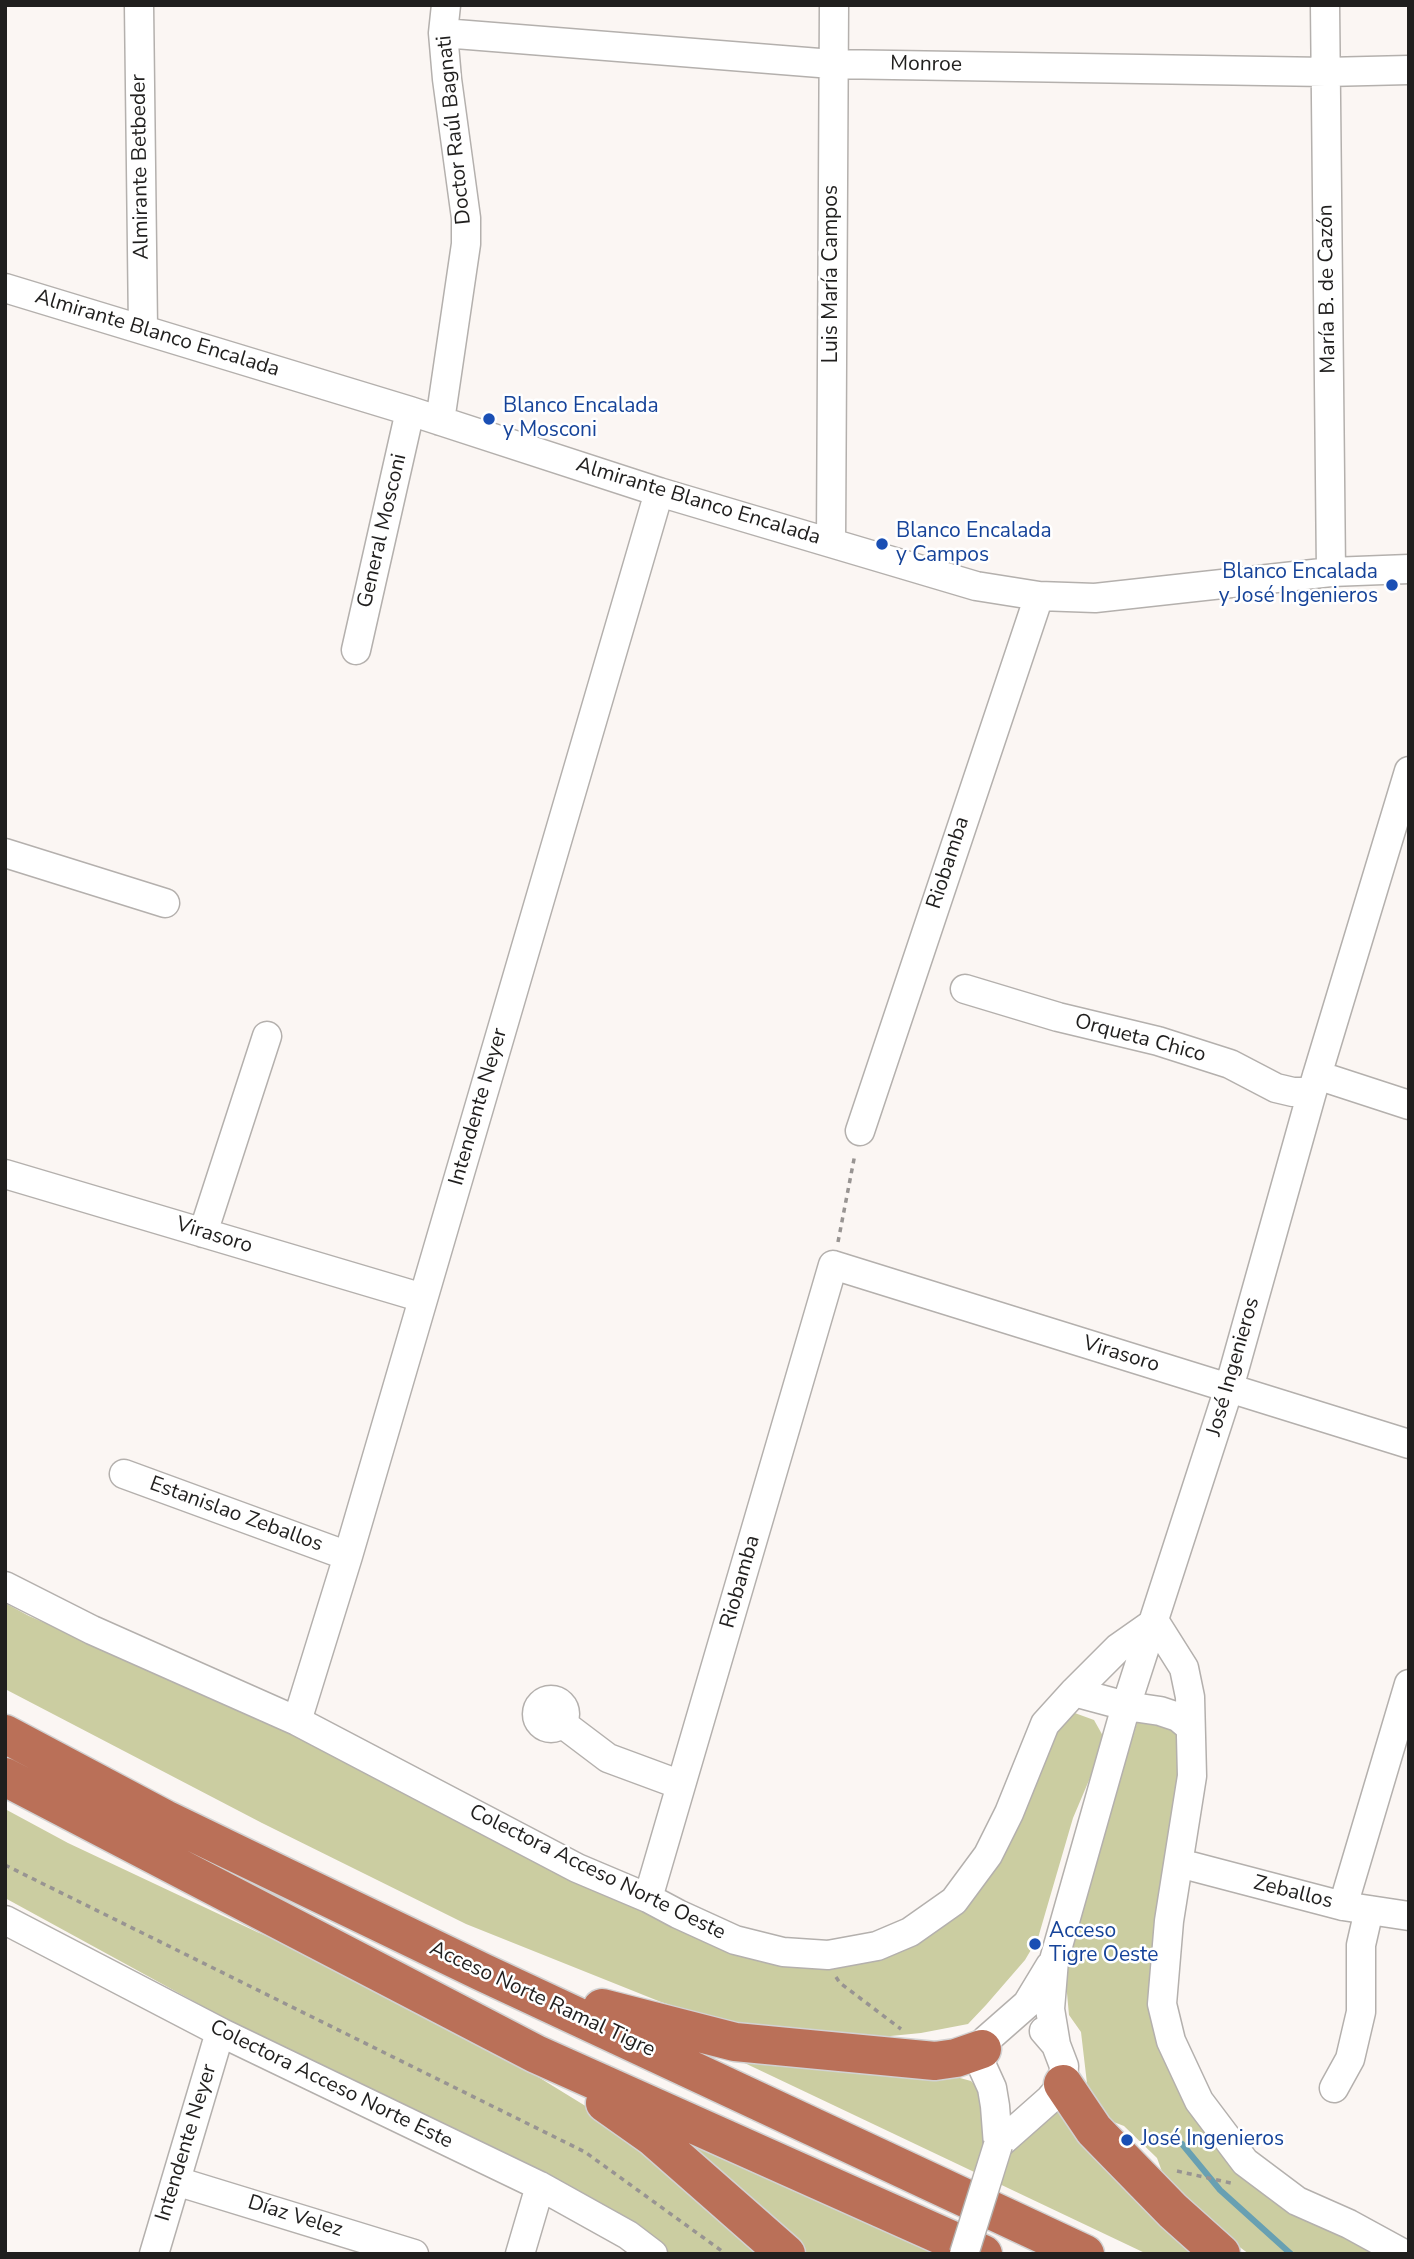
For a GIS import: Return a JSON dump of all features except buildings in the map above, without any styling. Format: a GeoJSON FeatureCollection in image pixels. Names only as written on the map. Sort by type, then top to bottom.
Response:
{"type":"FeatureCollection","features":[{"type":"Feature","properties":{"kind":"highway","name":"Acceso Norte Ramal Tigre"},"geometry":{"type":"LineString","coordinates":[[5,1734],[165,1819],[482,1972],[1085,2254]]}},
{"type":"Feature","properties":{"kind":"highway"},"geometry":{"type":"LineString","coordinates":[[5,1777],[537,2054],[983,2254]]}},
{"type":"Feature","properties":{"kind":"highway"},"geometry":{"type":"LineString","coordinates":[[482,1972],[638,2019],[735,2042],[935,2061],[956,2058],[991,2039]]}},
{"type":"Feature","properties":{"kind":"highway"},"geometry":{"type":"LineString","coordinates":[[537,2054],[653,2137],[786,2254]]}},
{"type":"Feature","properties":{"kind":"highway"},"geometry":{"type":"LineString","coordinates":[[1063,2084],[1094,2130],[1172,2211],[1221,2254]]}},
{"type":"Feature","properties":{"kind":"street","name":"Almirante Betbeder"},"geometry":{"type":"LineString","coordinates":[[139,5],[143,329]]}},
{"type":"Feature","properties":{"kind":"street","name":"Doctor Raúl Bagnati"},"geometry":{"type":"LineString","coordinates":[[440,421],[466,244],[466,218],[443,33],[446,5]]}},
{"type":"Feature","properties":{"kind":"street","name":"Luis María Campos"},"geometry":{"type":"LineString","coordinates":[[831,542],[834,5]]}},
{"type":"Feature","properties":{"kind":"street","name":"María B. de Cazón"},"geometry":{"type":"LineString","coordinates":[[1325,5],[1331,572]]}},
{"type":"Feature","properties":{"kind":"street","name":"Monroe"},"geometry":{"type":"LineString","coordinates":[[443,33],[832,64],[1326,72],[1409,70]]}},
{"type":"Feature","properties":{"kind":"street","name":"Almirante Blanco Encalada"},"geometry":{"type":"LineString","coordinates":[[5,288],[410,411],[659,492],[976,586],[1039,596],[1095,598],[1331,572],[1409,569]]}},
{"type":"Feature","properties":{"kind":"street","name":"General Mosconi"},"geometry":{"type":"LineString","coordinates":[[356,650],[410,411]]}},
{"type":"Feature","properties":{"kind":"street","name":"Intendente Neyer"},"geometry":{"type":"LineString","coordinates":[[297,1721],[348,1556],[659,492]]}},
{"type":"Feature","properties":{"kind":"street","name":"Riobamba"},"geometry":{"type":"LineString","coordinates":[[860,1131],[1039,596]]}},
{"type":"Feature","properties":{"kind":"street","name":"José Ingenieros"},"geometry":{"type":"LineString","coordinates":[[1063,2084],[1064,2066],[1056,2045],[1050,2010],[1054,1960],[1126,1706],[1229,1388],[1315,1084],[1409,771]]}},
{"type":"Feature","properties":{"kind":"street"},"geometry":{"type":"LineString","coordinates":[[5,853],[165,903]]}},
{"type":"Feature","properties":{"kind":"street","name":"Orqueta Chico"},"geometry":{"type":"LineString","coordinates":[[965,989],[1058,1017],[1158,1041],[1230,1064],[1276,1088],[1293,1092],[1315,1084],[1409,1105]]}},
{"type":"Feature","properties":{"kind":"street"},"geometry":{"type":"LineString","coordinates":[[203,1233],[267,1036]]}},
{"type":"Feature","properties":{"kind":"street","name":"Virasoro"},"geometry":{"type":"LineString","coordinates":[[5,1174],[423,1298]]}},
{"type":"Feature","properties":{"kind":"street","name":"Virasoro"},"geometry":{"type":"LineString","coordinates":[[833,1265],[1409,1444]]}},
{"type":"Feature","properties":{"kind":"street","name":"Riobamba"},"geometry":{"type":"LineString","coordinates":[[648,1898],[833,1265]]}},
{"type":"Feature","properties":{"kind":"street","name":"Estanislao Zeballos"},"geometry":{"type":"LineString","coordinates":[[124,1474],[348,1556]]}},
{"type":"Feature","properties":{"kind":"street","name":"Colectora Acceso Norte Oeste"},"geometry":{"type":"LineString","coordinates":[[5,1586],[92,1630],[297,1721],[577,1868],[648,1898],[735,1940],[783,1952],[828,1955],[877,1946],[910,1932],[954,1901],[988,1855],[1009,1813],[1045,1724],[1118,1648],[1155,1622]]}},
{"type":"Feature","properties":{"kind":"street"},"geometry":{"type":"LineString","coordinates":[[1155,1622],[1184,1668],[1189,1697],[1192,1776],[1169,1921],[1162,2004],[1171,2041],[1199,2101],[1245,2162],[1297,2201],[1349,2224],[1404,2254]]}},
{"type":"Feature","properties":{"kind":"street"},"geometry":{"type":"LineString","coordinates":[[1334,2088],[1350,2059],[1361,2012],[1361,1945],[1356,1908],[1409,1684]]}},
{"type":"Feature","properties":{"kind":"street"},"geometry":{"type":"LineString","coordinates":[[1074,1692],[1126,1706],[1160,1711],[1178,1717],[1190,1727]]}},
{"type":"Feature","properties":{"kind":"street"},"geometry":{"type":"LineString","coordinates":[[563,1724],[608,1758],[681,1785]]}},
{"type":"Feature","properties":{"kind":"street","name":"Zeballos"},"geometry":{"type":"LineString","coordinates":[[1179,1863],[1356,1908],[1409,1916]]}},
{"type":"Feature","properties":{"kind":"street","name":"Colectora Acceso Norte Este"},"geometry":{"type":"LineString","coordinates":[[5,1920],[220,2032],[540,2186],[628,2235],[653,2254]]}},
{"type":"Feature","properties":{"kind":"street","name":"José Ingenieros"},"geometry":{"type":"LineString","coordinates":[[991,2039],[1027,2004],[1054,1960]]}},
{"type":"Feature","properties":{"kind":"street"},"geometry":{"type":"LineString","coordinates":[[964,2254],[998,2146],[992,2088],[982,2066],[991,2039],[1027,2024],[1043,2030],[1056,2045]]}},
{"type":"Feature","properties":{"kind":"street","name":"Intendente Neyer"},"geometry":{"type":"LineString","coordinates":[[154,2254],[220,2032]]}},
{"type":"Feature","properties":{"kind":"street"},"geometry":{"type":"LineString","coordinates":[[998,2146],[1063,2084]]}},
{"type":"Feature","properties":{"kind":"street","name":"Díaz Velez"},"geometry":{"type":"LineString","coordinates":[[176,2181],[414,2254]]}},
{"type":"Feature","properties":{"kind":"street"},"geometry":{"type":"LineString","coordinates":[[520,2254],[540,2186]]}},
{"type":"Feature","properties":{"kind":"path"},"geometry":{"type":"LineString","coordinates":[[833,1265],[860,1131]]}},
{"type":"Feature","properties":{"kind":"path"},"geometry":{"type":"LineString","coordinates":[[5,1866],[585,2152],[726,2254]]}},
{"type":"Feature","properties":{"kind":"path"},"geometry":{"type":"LineString","coordinates":[[828,1955],[840,1983],[906,2033]]}},
{"type":"Feature","properties":{"kind":"path"},"geometry":{"type":"LineString","coordinates":[[1169,2169],[1236,2184]]}},
{"type":"Feature","properties":{"kind":"green space"},"geometry":{"type":"Polygon","coordinates":[[[5,1603],[288,1733],[648,1914],[735,1950],[788,1963],[839,1968],[886,1957],[1028,1797],[1061,1723],[1072,1712],[1094,1720],[1103,1736],[1098,1759],[1073,1818],[1038,1938],[1025,1960],[986,2005],[968,2024],[921,2033],[830,2042],[750,2031],[661,2002],[466,1924],[262,1823],[5,1689],[5,1603]]]}},
{"type":"Feature","properties":{"kind":"green space"},"geometry":{"type":"Polygon","coordinates":[[[1154,1716],[1183,1739],[1153,2006],[1192,2104],[1384,2254],[1249,2254],[1171,2196],[1157,2158],[1124,2126],[1111,2121],[1088,2092],[1081,2032],[1069,2015],[1064,1961],[1138,1720],[1154,1716]]]}},
{"type":"Feature","properties":{"kind":"green space"},"geometry":{"type":"Polygon","coordinates":[[[5,1809],[68,1843],[291,1946],[522,2067],[592,2110],[769,2254],[664,2254],[458,2135],[228,2020],[5,1898],[5,1809]]]}},
{"type":"Feature","properties":{"kind":"green space"},"geometry":{"type":"Polygon","coordinates":[[[675,2030],[927,2069],[971,2081],[985,2096],[990,2128],[977,2165],[1003,2175],[1017,2136],[1052,2110],[1070,2118],[1210,2254],[1147,2254],[675,2030]]]}},
{"type":"Feature","properties":{"kind":"green space"},"geometry":{"type":"Polygon","coordinates":[[[662,2123],[947,2254],[805,2254],[662,2123]]]}},
{"type":"Feature","properties":{"kind":"waterway"},"geometry":{"type":"LineString","coordinates":[[1182,2144],[1220,2190],[1291,2254]]}},
{"type":"Feature","properties":{"kind":"place","name":"Blanco Encalada y Mosconi"},"geometry":{"type":"Point","coordinates":[489,419]}},
{"type":"Feature","properties":{"kind":"place","name":"Blanco Encalada y Campos"},"geometry":{"type":"Point","coordinates":[882,544]}},
{"type":"Feature","properties":{"kind":"place","name":"Blanco Encalada y José Ingenieros"},"geometry":{"type":"Point","coordinates":[1392,585]}},
{"type":"Feature","properties":{"kind":"place","name":"Acceso Tigre Oeste"},"geometry":{"type":"Point","coordinates":[1035,1944]}},
{"type":"Feature","properties":{"kind":"place","name":"José Ingenieros"},"geometry":{"type":"Point","coordinates":[1127,2140]}}]}
